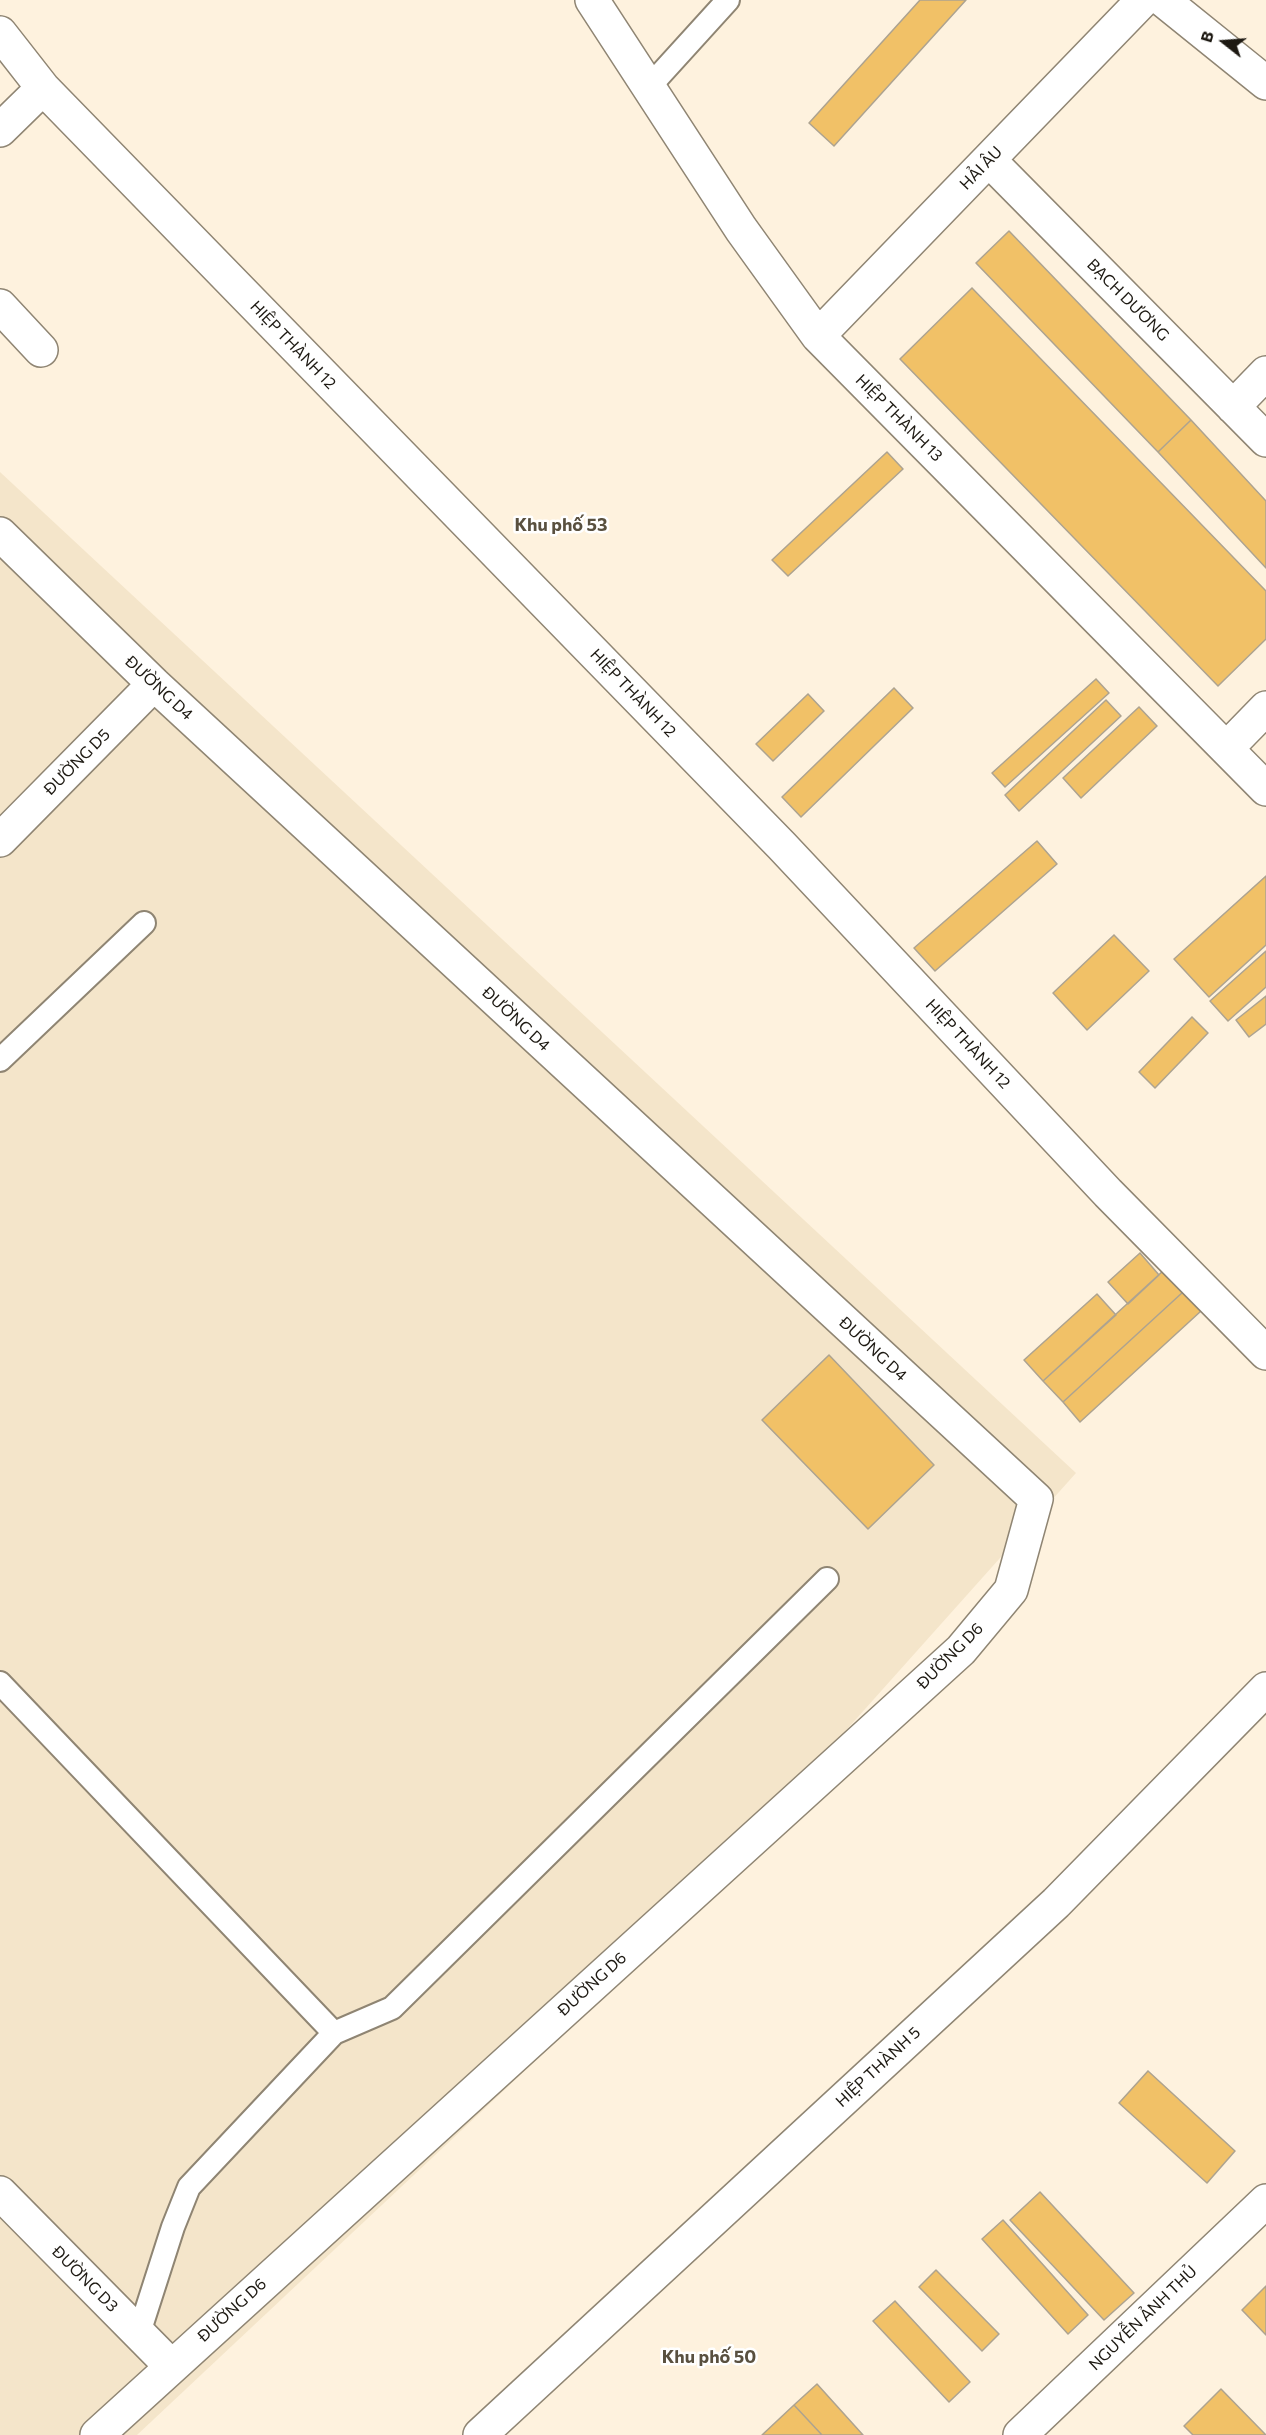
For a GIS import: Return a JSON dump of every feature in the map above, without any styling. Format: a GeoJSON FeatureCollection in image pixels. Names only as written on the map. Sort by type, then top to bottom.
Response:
{"type":"FeatureCollection","features":[{"type":"Feature","properties":{"kind":"street","name":"HIỆP THÀNH 13"},"geometry":{"type":"LineString","coordinates":[[592,0],[741,229],[818,336],[1266,789]]}},
{"type":"Feature","properties":{"kind":"street","name":"HẢI ÂU"},"geometry":{"type":"LineString","coordinates":[[818,336],[1143,0]]}},
{"type":"Feature","properties":{"kind":"street"},"geometry":{"type":"LineString","coordinates":[[1163,0],[1266,83]]}},
{"type":"Feature","properties":{"kind":"street","name":"HIỆP THÀNH 12"},"geometry":{"type":"LineString","coordinates":[[0,33],[44,88],[782,846],[1108,1193],[1266,1353]]}},
{"type":"Feature","properties":{"kind":"street"},"geometry":{"type":"LineString","coordinates":[[0,130],[44,88]]}},
{"type":"Feature","properties":{"kind":"street","name":"BẠCH DƯƠNG"},"geometry":{"type":"LineString","coordinates":[[989,160],[1266,440]]}},
{"type":"Feature","properties":{"kind":"street"},"geometry":{"type":"LineString","coordinates":[[0,306],[41,350]]}},
{"type":"Feature","properties":{"kind":"street"},"geometry":{"type":"LineString","coordinates":[[1233,407],[1266,373]]}},
{"type":"Feature","properties":{"kind":"street","name":"ĐƯỜNG D4"},"geometry":{"type":"LineString","coordinates":[[0,534],[154,684],[1036,1499]]}},
{"type":"Feature","properties":{"kind":"street","name":"ĐƯỜNG D5"},"geometry":{"type":"LineString","coordinates":[[0,840],[154,684]]}},
{"type":"Feature","properties":{"kind":"street"},"geometry":{"type":"LineString","coordinates":[[1227,748],[1266,708]]}},
{"type":"Feature","properties":{"kind":"street","name":"ĐƯỜNG D6"},"geometry":{"type":"LineString","coordinates":[[97,2435],[961,1650],[1011,1590],[1036,1499]]}},
{"type":"Feature","properties":{"kind":"street","name":"HIỆP THÀNH 5"},"geometry":{"type":"LineString","coordinates":[[480,2435],[1056,1903],[1266,1689]]}},
{"type":"Feature","properties":{"kind":"street","name":"ĐƯỜNG D3"},"geometry":{"type":"LineString","coordinates":[[0,2193],[171,2366]]}},
{"type":"Feature","properties":{"kind":"street","name":"NGUYỄN ẢNH THỦ"},"geometry":{"type":"LineString","coordinates":[[1020,2435],[1266,2201]]}},
{"type":"Feature","properties":{"kind":"lane"},"geometry":{"type":"LineString","coordinates":[[649,87],[728,0]]}},
{"type":"Feature","properties":{"kind":"lane"},"geometry":{"type":"LineString","coordinates":[[0,1060],[144,923]]}},
{"type":"Feature","properties":{"kind":"lane"},"geometry":{"type":"LineString","coordinates":[[139,2333],[173,2227],[189,2187],[334,2034],[392,2008],[827,1579]]}},
{"type":"Feature","properties":{"kind":"lane"},"geometry":{"type":"LineString","coordinates":[[0,1683],[334,2034]]}},
{"type":"Feature","properties":{"kind":"shaded area"},"geometry":{"type":"Polygon","coordinates":[[[0,472],[1076,1473],[630,1972],[137,2435],[0,2435],[0,472]]]}},
{"type":"Feature","properties":{"kind":"building"},"geometry":{"type":"Polygon","coordinates":[[[920,0],[966,0],[834,146],[809,123],[920,0]]]}},
{"type":"Feature","properties":{"kind":"building"},"geometry":{"type":"Polygon","coordinates":[[[1009,231],[1191,420],[1158,452],[976,263],[1009,231]]]}},
{"type":"Feature","properties":{"kind":"building"},"geometry":{"type":"Polygon","coordinates":[[[972,288],[1266,591],[1266,639],[1218,686],[900,359],[972,288]]]}},
{"type":"Feature","properties":{"kind":"building"},"geometry":{"type":"Polygon","coordinates":[[[1191,420],[1266,501],[1266,568],[1158,452],[1191,420]]]}},
{"type":"Feature","properties":{"kind":"building"},"geometry":{"type":"Polygon","coordinates":[[[887,452],[903,469],[788,576],[772,560],[887,452]]]}},
{"type":"Feature","properties":{"kind":"building"},"geometry":{"type":"Polygon","coordinates":[[[1096,679],[1109,693],[1005,787],[992,773],[1096,679]]]}},
{"type":"Feature","properties":{"kind":"building"},"geometry":{"type":"Polygon","coordinates":[[[894,688],[913,708],[801,817],[782,797],[894,688]]]}},
{"type":"Feature","properties":{"kind":"building"},"geometry":{"type":"Polygon","coordinates":[[[808,694],[824,711],[773,761],[756,744],[808,694]]]}},
{"type":"Feature","properties":{"kind":"building"},"geometry":{"type":"Polygon","coordinates":[[[1106,700],[1121,716],[1019,811],[1005,795],[1106,700]]]}},
{"type":"Feature","properties":{"kind":"building"},"geometry":{"type":"Polygon","coordinates":[[[1139,707],[1157,726],[1081,798],[1063,778],[1139,707]]]}},
{"type":"Feature","properties":{"kind":"building"},"geometry":{"type":"Polygon","coordinates":[[[1037,841],[1057,864],[935,971],[914,948],[1037,841]]]}},
{"type":"Feature","properties":{"kind":"building"},"geometry":{"type":"Polygon","coordinates":[[[1266,876],[1266,945],[1209,997],[1174,959],[1266,876]]]}},
{"type":"Feature","properties":{"kind":"building"},"geometry":{"type":"Polygon","coordinates":[[[1114,935],[1149,971],[1087,1030],[1053,993],[1114,935]]]}},
{"type":"Feature","properties":{"kind":"building"},"geometry":{"type":"Polygon","coordinates":[[[1266,951],[1266,987],[1228,1021],[1210,1001],[1266,951]]]}},
{"type":"Feature","properties":{"kind":"building"},"geometry":{"type":"Polygon","coordinates":[[[1266,996],[1266,1024],[1249,1037],[1236,1020],[1266,996]]]}},
{"type":"Feature","properties":{"kind":"building"},"geometry":{"type":"Polygon","coordinates":[[[1192,1017],[1208,1033],[1155,1088],[1139,1072],[1192,1017]]]}},
{"type":"Feature","properties":{"kind":"building"},"geometry":{"type":"Polygon","coordinates":[[[1140,1253],[1159,1275],[1128,1304],[1108,1282],[1140,1253]]]}},
{"type":"Feature","properties":{"kind":"building"},"geometry":{"type":"Polygon","coordinates":[[[1164,1270],[1183,1292],[1063,1402],[1043,1381],[1164,1270]]]}},
{"type":"Feature","properties":{"kind":"building"},"geometry":{"type":"Polygon","coordinates":[[[1183,1292],[1201,1311],[1080,1422],[1063,1402],[1183,1292]]]}},
{"type":"Feature","properties":{"kind":"building"},"geometry":{"type":"Polygon","coordinates":[[[1097,1294],[1116,1315],[1043,1381],[1024,1360],[1097,1294]]]}},
{"type":"Feature","properties":{"kind":"building"},"geometry":{"type":"Polygon","coordinates":[[[829,1355],[934,1465],[868,1529],[762,1420],[829,1355]]]}},
{"type":"Feature","properties":{"kind":"building"},"geometry":{"type":"Polygon","coordinates":[[[1148,2071],[1235,2151],[1207,2183],[1119,2103],[1148,2071]]]}},
{"type":"Feature","properties":{"kind":"building"},"geometry":{"type":"Polygon","coordinates":[[[1040,2192],[1134,2293],[1104,2320],[1010,2220],[1040,2192]]]}},
{"type":"Feature","properties":{"kind":"building"},"geometry":{"type":"Polygon","coordinates":[[[1003,2220],[1088,2315],[1068,2334],[982,2239],[1003,2220]]]}},
{"type":"Feature","properties":{"kind":"building"},"geometry":{"type":"Polygon","coordinates":[[[936,2270],[999,2334],[982,2351],[919,2287],[936,2270]]]}},
{"type":"Feature","properties":{"kind":"building"},"geometry":{"type":"Polygon","coordinates":[[[1266,2286],[1266,2335],[1242,2310],[1266,2286]]]}},
{"type":"Feature","properties":{"kind":"building"},"geometry":{"type":"Polygon","coordinates":[[[895,2301],[970,2382],[949,2402],[873,2321],[895,2301]]]}},
{"type":"Feature","properties":{"kind":"building"},"geometry":{"type":"Polygon","coordinates":[[[817,2384],[863,2435],[822,2435],[794,2405],[817,2384]]]}},
{"type":"Feature","properties":{"kind":"building"},"geometry":{"type":"Polygon","coordinates":[[[1221,2389],[1266,2435],[1193,2435],[1184,2426],[1221,2389]]]}},
{"type":"Feature","properties":{"kind":"building"},"geometry":{"type":"Polygon","coordinates":[[[794,2405],[822,2435],[762,2435],[794,2405]]]}},
{"type":"Feature","properties":{"kind":"district","name":"Khu phố 53"},"geometry":{"type":"Point","coordinates":[561,525]}},
{"type":"Feature","properties":{"kind":"district","name":"Khu phố 50"},"geometry":{"type":"Point","coordinates":[709,2357]}}]}
